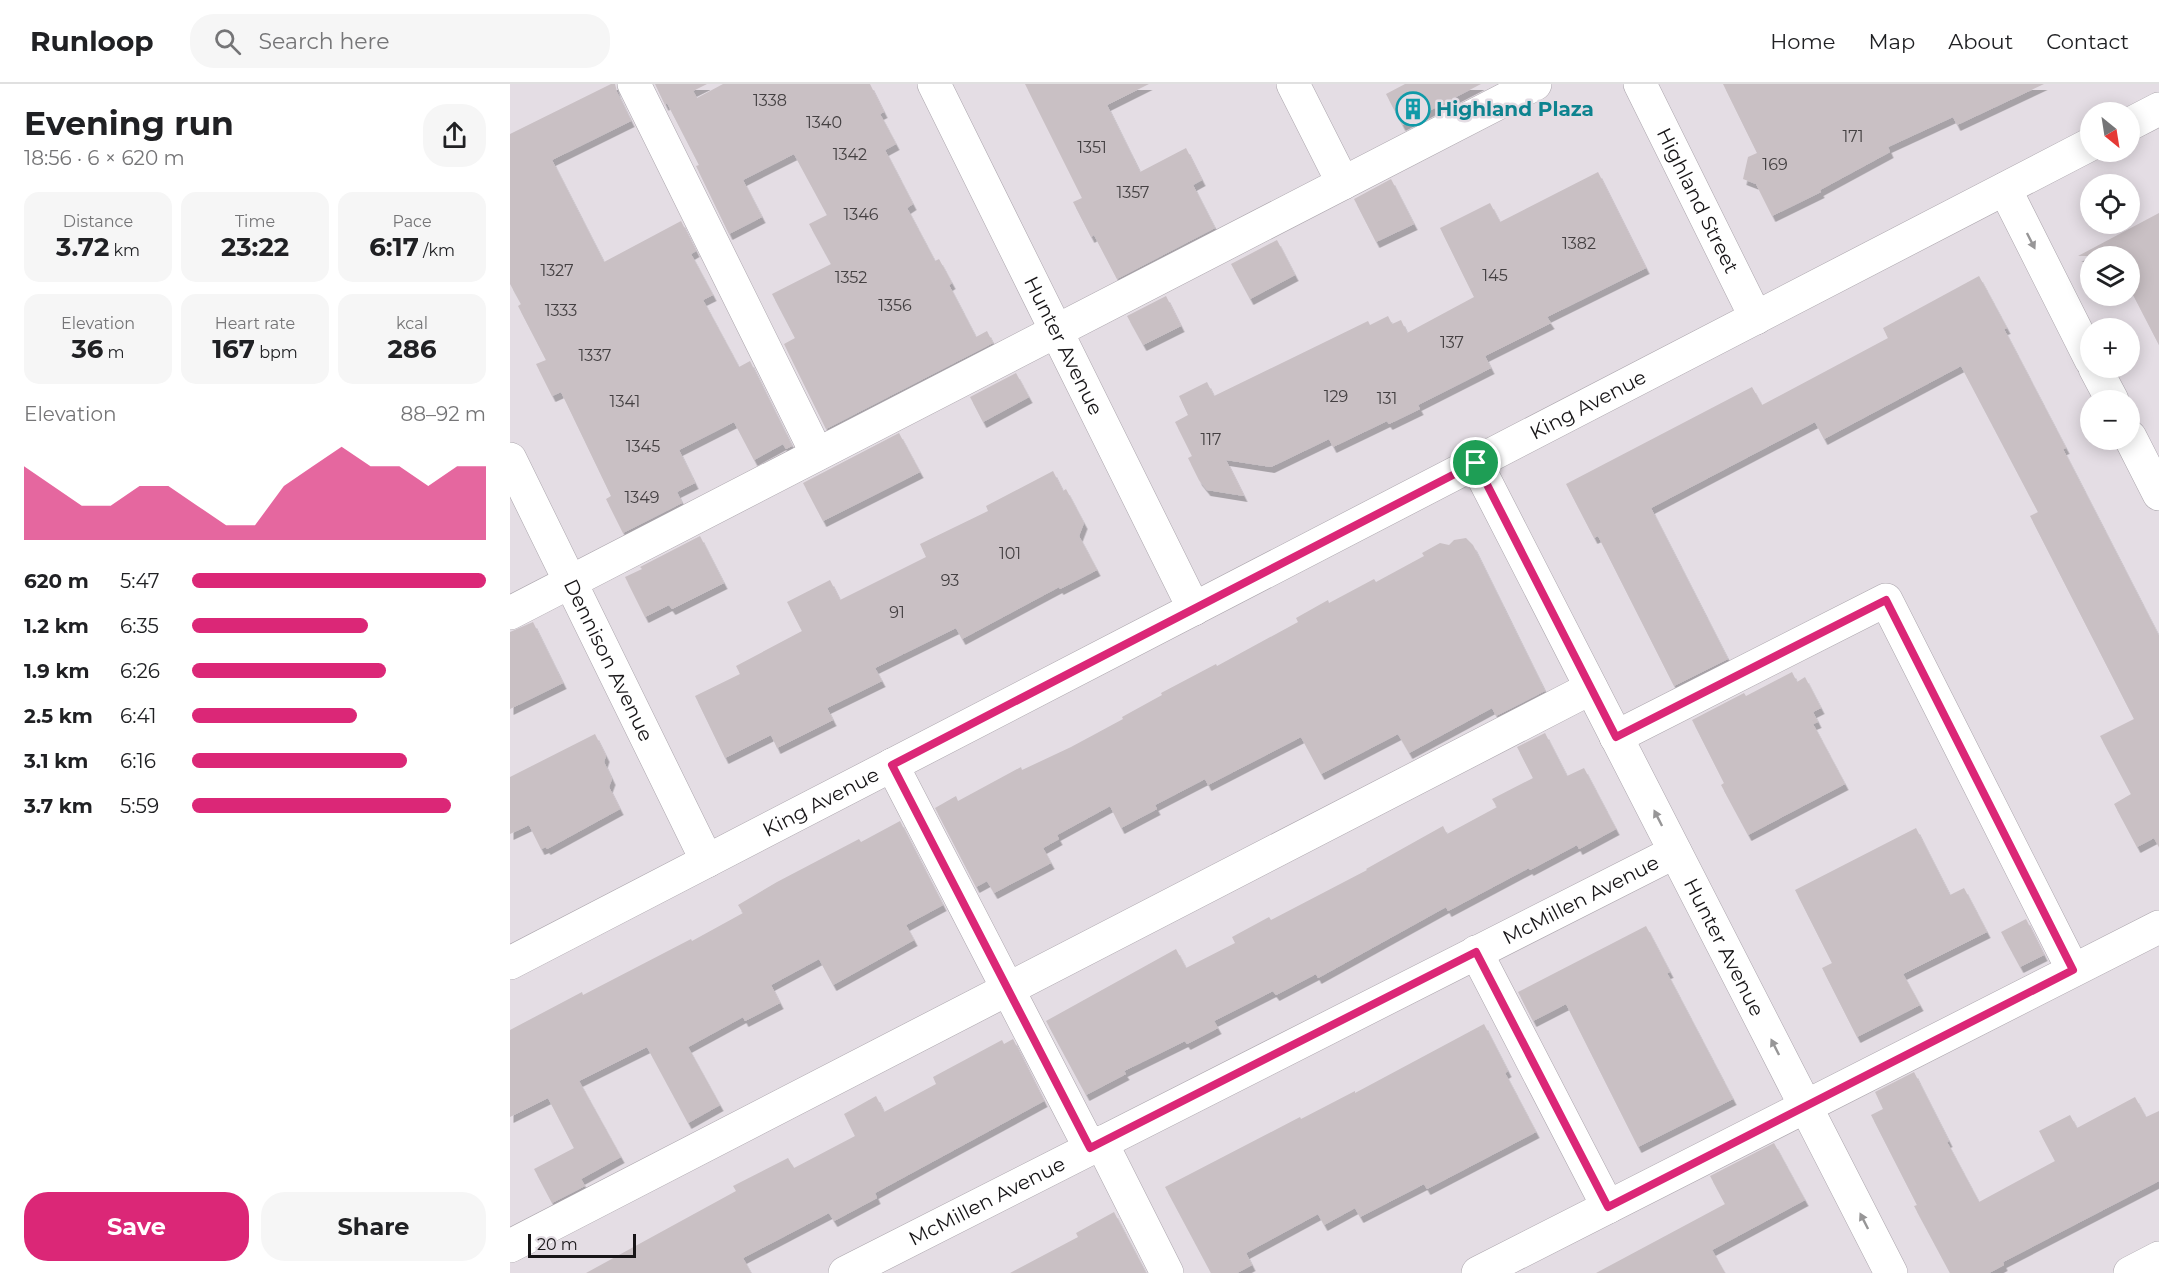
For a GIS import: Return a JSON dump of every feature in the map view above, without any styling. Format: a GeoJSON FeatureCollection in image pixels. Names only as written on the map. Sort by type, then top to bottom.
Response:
{"type":"FeatureCollection","features":[{"type":"Feature","properties":{"kind":"street"},"geometry":{"type":"LineString","coordinates":[[634,84],[818,454]]}},
{"type":"Feature","properties":{"kind":"street","name":"Hunter Avenue"},"geometry":{"type":"LineString","coordinates":[[934,84],[1194,609]]}},
{"type":"Feature","properties":{"kind":"street"},"geometry":{"type":"LineString","coordinates":[[1293,84],[1343,183]]}},
{"type":"Feature","properties":{"kind":"street"},"geometry":{"type":"LineString","coordinates":[[510,613],[1535,84]]}},
{"type":"Feature","properties":{"kind":"street","name":"Highland Street"},"geometry":{"type":"LineString","coordinates":[[1640,84],[1756,318]]}},
{"type":"Feature","properties":{"kind":"street"},"geometry":{"type":"LineString","coordinates":[[2140,119],[2159,109]]}},
{"type":"Feature","properties":{"kind":"street","name":"King Avenue"},"geometry":{"type":"LineString","coordinates":[[510,963],[2080,150]]}},
{"type":"Feature","properties":{"kind":"street"},"geometry":{"type":"LineString","coordinates":[[2005,189],[2080,338]]}},
{"type":"Feature","properties":{"kind":"street"},"geometry":{"type":"LineString","coordinates":[[2138,450],[2154,474]]}},
{"type":"Feature","properties":{"kind":"street","name":"Dennison Avenue"},"geometry":{"type":"LineString","coordinates":[[510,459],[707,861]]}},
{"type":"Feature","properties":{"kind":"street","name":"Hunter Avenue"},"geometry":{"type":"LineString","coordinates":[[1476,463],[1891,1273]]}},
{"type":"Feature","properties":{"kind":"street"},"geometry":{"type":"LineString","coordinates":[[1616,737],[1886,600],[2073,970]]}},
{"type":"Feature","properties":{"kind":"street"},"geometry":{"type":"LineString","coordinates":[[510,1246],[1591,688]]}},
{"type":"Feature","properties":{"kind":"street"},"geometry":{"type":"LineString","coordinates":[[892,765],[1008,989],[1167,1273]]}},
{"type":"Feature","properties":{"kind":"street","name":"McMillen Avenue"},"geometry":{"type":"LineString","coordinates":[[845,1273],[1675,852]]}},
{"type":"Feature","properties":{"kind":"street"},"geometry":{"type":"LineString","coordinates":[[1478,1273],[2159,927]]}},
{"type":"Feature","properties":{"kind":"street"},"geometry":{"type":"LineString","coordinates":[[1476,952],[1608,1207]]}},
{"type":"Feature","properties":{"kind":"street"},"geometry":{"type":"LineString","coordinates":[[2130,1273],[2159,1258]]}},
{"type":"Feature","properties":{"kind":"building"},"geometry":{"type":"Polygon","coordinates":[[[615,84],[631,121],[552,160],[604,262],[681,221],[696,251],[691,254],[713,295],[703,300],[739,367],[750,361],[792,446],[786,449],[783,444],[754,460],[734,422],[679,450],[695,483],[677,492],[682,503],[623,533],[606,499],[611,496],[561,392],[552,396],[536,364],[546,360],[518,306],[521,304],[510,284],[510,134],[615,84]]]}},
{"type":"Feature","properties":{"kind":"building"},"geometry":{"type":"Polygon","coordinates":[[[655,84],[707,84],[693,91],[697,98],[723,84],[870,84],[884,112],[880,114],[896,144],[885,150],[913,204],[907,208],[935,261],[939,259],[952,283],[949,285],[976,337],[987,331],[993,343],[826,429],[784,344],[795,338],[772,294],[831,264],[809,224],[827,215],[794,154],[743,180],[762,217],[729,234],[696,166],[699,165],[655,84]]]}},
{"type":"Feature","properties":{"kind":"building"},"geometry":{"type":"Polygon","coordinates":[[[1025,84],[1149,84],[1107,105],[1140,172],[1186,148],[1202,180],[1193,185],[1215,228],[1117,279],[1094,235],[1091,237],[1073,202],[1082,198],[1025,84]]]}},
{"type":"Feature","properties":{"kind":"building","name":"Highland Plaza"},"geometry":{"type":"Polygon","coordinates":[[[1405,84],[1481,84],[1402,125],[1386,94],[1405,84]]]}},
{"type":"Feature","properties":{"kind":"building"},"geometry":{"type":"Polygon","coordinates":[[[1723,84],[2044,84],[1957,125],[1953,117],[1888,147],[1890,152],[1820,190],[1821,192],[1772,216],[1756,184],[1743,179],[1748,157],[1757,153],[1723,84]]]}},
{"type":"Feature","properties":{"kind":"building"},"geometry":{"type":"Polygon","coordinates":[[[1598,172],[1646,268],[1547,317],[1551,323],[1485,356],[1491,368],[1418,405],[1420,409],[1389,424],[1387,421],[1333,447],[1329,439],[1271,467],[1226,460],[1244,496],[1207,490],[1199,480],[1188,458],[1192,456],[1175,422],[1188,415],[1179,396],[1207,382],[1214,396],[1368,321],[1370,325],[1388,316],[1392,324],[1401,320],[1407,333],[1474,297],[1440,228],[1490,203],[1500,222],[1598,172]]]}},
{"type":"Feature","properties":{"kind":"building"},"geometry":{"type":"Polygon","coordinates":[[[1391,179],[1414,224],[1376,242],[1354,199],[1391,179]]]}},
{"type":"Feature","properties":{"kind":"building"},"geometry":{"type":"Polygon","coordinates":[[[2159,213],[2159,345],[2139,306],[2140,246],[2097,246],[2119,234],[2140,234],[2140,223],[2159,213]]]}},
{"type":"Feature","properties":{"kind":"building"},"geometry":{"type":"Polygon","coordinates":[[[1277,240],[1295,275],[1250,299],[1231,264],[1277,240]]]}},
{"type":"Feature","properties":{"kind":"building"},"geometry":{"type":"Polygon","coordinates":[[[1979,276],[2066,448],[2063,449],[2159,636],[2159,847],[2154,838],[2137,847],[2114,804],[2131,794],[2100,736],[2134,719],[2030,516],[2038,512],[1961,366],[1824,439],[1815,422],[1651,508],[1728,659],[1674,686],[1598,536],[1594,538],[1566,484],[1752,387],[1762,405],[1888,338],[1883,328],[1979,276]]]}},
{"type":"Feature","properties":{"kind":"building"},"geometry":{"type":"Polygon","coordinates":[[[1166,296],[1181,326],[1143,345],[1127,316],[1166,296]]]}},
{"type":"Feature","properties":{"kind":"building"},"geometry":{"type":"Polygon","coordinates":[[[1016,373],[1029,397],[983,422],[970,397],[1016,373]]]}},
{"type":"Feature","properties":{"kind":"building"},"geometry":{"type":"Polygon","coordinates":[[[899,433],[920,472],[823,521],[803,483],[899,433]]]}},
{"type":"Feature","properties":{"kind":"building"},"geometry":{"type":"Polygon","coordinates":[[[1053,471],[1063,491],[1066,489],[1084,523],[1079,536],[1097,570],[1060,589],[1059,587],[962,639],[956,628],[875,668],[882,681],[827,708],[833,720],[777,748],[771,735],[725,758],[695,696],[740,674],[736,666],[802,631],[787,602],[830,580],[840,600],[926,557],[920,544],[988,511],[986,506],[1053,471]]]}},
{"type":"Feature","properties":{"kind":"building"},"geometry":{"type":"Polygon","coordinates":[[[700,536],[724,583],[672,609],[669,605],[645,617],[625,577],[700,536]]]}},
{"type":"Feature","properties":{"kind":"building"},"geometry":{"type":"Polygon","coordinates":[[[1466,538],[1473,545],[1545,691],[1496,716],[1492,708],[1409,753],[1398,734],[1321,774],[1301,737],[1208,785],[1205,779],[1155,805],[1157,809],[1121,828],[1110,806],[1057,835],[1059,839],[1043,848],[1051,863],[994,893],[987,881],[976,887],[935,808],[956,796],[958,801],[1021,767],[1022,770],[1071,747],[1123,719],[1122,717],[1162,695],[1161,693],[1298,622],[1296,618],[1328,600],[1329,603],[1374,579],[1376,582],[1424,556],[1422,553],[1440,543],[1449,545],[1454,540],[1466,538]]]}},
{"type":"Feature","properties":{"kind":"building"},"geometry":{"type":"Polygon","coordinates":[[[533,622],[563,683],[510,709],[510,632],[533,622]]]}},
{"type":"Feature","properties":{"kind":"building"},"geometry":{"type":"Polygon","coordinates":[[[1792,672],[1797,682],[1805,677],[1821,708],[1813,712],[1818,722],[1813,724],[1845,784],[1748,835],[1721,785],[1724,783],[1692,720],[1744,693],[1746,696],[1792,672]]]}},
{"type":"Feature","properties":{"kind":"building"},"geometry":{"type":"Polygon","coordinates":[[[1545,733],[1567,776],[1584,768],[1616,829],[1579,849],[1577,845],[1530,870],[1529,868],[1448,911],[1446,907],[1318,978],[1316,974],[1276,995],[1273,991],[1214,1021],[1218,1028],[1187,1044],[1185,1041],[1124,1071],[1126,1074],[1086,1095],[1046,1021],[1176,949],[1186,968],[1235,943],[1232,937],[1269,917],[1271,920],[1367,870],[1443,826],[1447,834],[1497,807],[1492,799],[1533,778],[1517,747],[1545,733]]]}},
{"type":"Feature","properties":{"kind":"building"},"geometry":{"type":"Polygon","coordinates":[[[595,734],[606,756],[604,762],[612,779],[609,787],[620,809],[547,849],[546,847],[541,849],[529,825],[510,834],[510,777],[595,734]]]}},
{"type":"Feature","properties":{"kind":"building"},"geometry":{"type":"Polygon","coordinates":[[[900,821],[943,905],[906,925],[914,940],[833,985],[819,959],[771,985],[780,1003],[745,1021],[743,1017],[688,1047],[720,1105],[688,1123],[647,1047],[579,1081],[621,1157],[581,1179],[585,1186],[552,1203],[534,1169],[574,1148],[548,1098],[510,1117],[510,1030],[582,992],[583,995],[691,939],[692,941],[743,913],[738,905],[777,882],[859,839],[861,842],[900,821]]]}},
{"type":"Feature","properties":{"kind":"building"},"geometry":{"type":"Polygon","coordinates":[[[1916,828],[1950,895],[1964,888],[1987,932],[1903,974],[1920,1005],[1857,1037],[1822,968],[1832,963],[1795,890],[1916,828]]]}},
{"type":"Feature","properties":{"kind":"building"},"geometry":{"type":"Polygon","coordinates":[[[2026,919],[2044,955],[2020,967],[2001,932],[2026,919]]]}},
{"type":"Feature","properties":{"kind":"building"},"geometry":{"type":"Polygon","coordinates":[[[1646,926],[1670,972],[1667,973],[1733,1099],[1638,1147],[1566,1004],[1533,1021],[1518,992],[1646,926]]]}},
{"type":"Feature","properties":{"kind":"building"},"geometry":{"type":"Polygon","coordinates":[[[1484,1024],[1508,1071],[1505,1073],[1536,1132],[1427,1189],[1424,1184],[1360,1217],[1355,1208],[1324,1225],[1318,1214],[1246,1253],[1252,1265],[1237,1273],[1211,1273],[1165,1187],[1300,1117],[1301,1119],[1355,1091],[1355,1093],[1484,1024]]]}},
{"type":"Feature","properties":{"kind":"building"},"geometry":{"type":"Polygon","coordinates":[[[1013,1039],[1044,1101],[875,1193],[877,1198],[834,1221],[829,1213],[743,1258],[751,1273],[586,1273],[736,1191],[733,1186],[788,1158],[794,1168],[855,1136],[844,1114],[876,1096],[884,1112],[936,1084],[933,1077],[1002,1040],[1004,1044],[1013,1039]]]}},
{"type":"Feature","properties":{"kind":"building"},"geometry":{"type":"Polygon","coordinates":[[[1914,1072],[1979,1202],[2055,1161],[2039,1131],[2070,1115],[2077,1128],[2135,1097],[2146,1117],[2159,1111],[2159,1181],[2003,1262],[2004,1265],[1989,1273],[1950,1273],[1914,1206],[1917,1205],[1871,1115],[1883,1109],[1875,1092],[1914,1072]]]}},
{"type":"Feature","properties":{"kind":"building"},"geometry":{"type":"Polygon","coordinates":[[[1774,1143],[1805,1200],[1712,1250],[1725,1273],[1596,1273],[1725,1204],[1710,1176],[1774,1143]]]}},
{"type":"Feature","properties":{"kind":"building"},"geometry":{"type":"Polygon","coordinates":[[[1114,1212],[1146,1273],[1010,1273],[1078,1237],[1076,1233],[1114,1212]]]}},
{"type":"Feature","properties":{"kind":"place","name":"Highland Plaza"},"geometry":{"type":"Point","coordinates":[1413,109]}},
{"type":"Feature","properties":{"kind":"route"},"geometry":{"type":"LineString","coordinates":[[1476,463],[1616,737],[1886,600],[2073,970],[1608,1207],[1476,952],[1090,1148],[892,765],[1476,463]]}}]}
